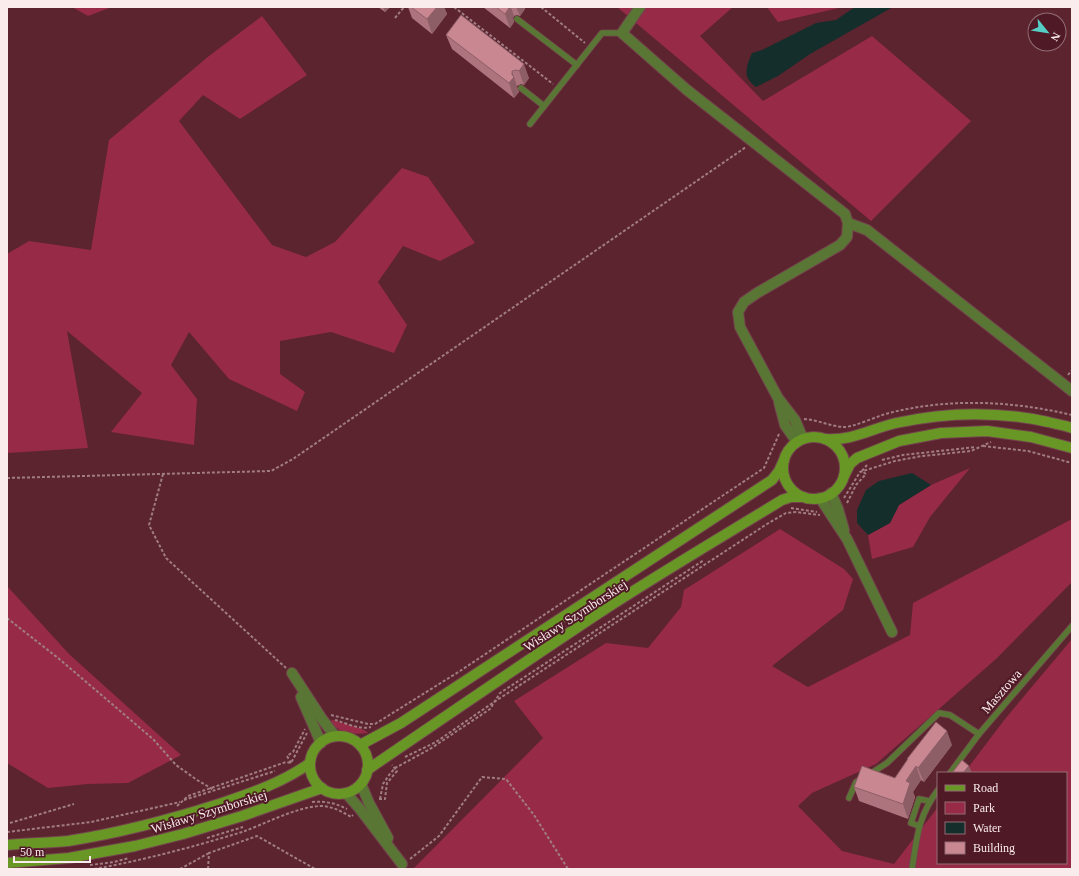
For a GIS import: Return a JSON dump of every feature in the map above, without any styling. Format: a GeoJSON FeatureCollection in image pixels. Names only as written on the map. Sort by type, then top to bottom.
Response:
{"type":"FeatureCollection","features":[{"type":"Feature","properties":{"kind":"main road"},"geometry":{"type":"LineString","coordinates":[[1072,428],[1032,419],[986,414],[942,415],[895,424],[849,438],[838,440],[816,437],[800,441],[791,447],[784,460],[783,471],[786,482],[793,491],[803,497],[820,498],[831,494],[839,486],[850,464],[857,458],[899,441],[942,433],[987,431],[1031,437],[1072,448]]}},
{"type":"Feature","properties":{"kind":"main road"},"geometry":{"type":"LineString","coordinates":[[825,439],[834,445],[841,454],[844,465],[844,476]]}},
{"type":"Feature","properties":{"kind":"main road","name":"Wisławy Szymborskiej"},"geometry":{"type":"LineString","coordinates":[[360,745],[401,723],[772,480],[779,471],[784,460]]}},
{"type":"Feature","properties":{"kind":"main road","name":"Wisławy Szymborskiej"},"geometry":{"type":"LineString","coordinates":[[367,770],[597,614],[782,500],[791,497],[803,497]]}},
{"type":"Feature","properties":{"kind":"main road"},"geometry":{"type":"LineString","coordinates":[[335,736],[344,736],[352,739],[360,745],[367,756],[367,770],[361,784],[354,790],[337,794],[329,792],[317,784],[312,774],[310,763],[315,748],[328,738],[335,736]]}},
{"type":"Feature","properties":{"kind":"main road","name":"Wisławy Szymborskiej"},"geometry":{"type":"LineString","coordinates":[[7,845],[66,841],[124,831],[168,819],[267,787],[297,773],[310,763]]}},
{"type":"Feature","properties":{"kind":"main road","name":"Wisławy Szymborskiej"},"geometry":{"type":"LineString","coordinates":[[7,863],[69,858],[135,846],[242,816],[322,788]]}},
{"type":"Feature","properties":{"kind":"street"},"geometry":{"type":"LineString","coordinates":[[640,7],[622,33],[687,90],[845,214],[848,223],[847,237],[840,245],[757,293],[744,302],[738,312],[740,327],[778,398],[795,420],[800,441]]}},
{"type":"Feature","properties":{"kind":"street"},"geometry":{"type":"LineString","coordinates":[[848,223],[867,230],[1072,391]]}},
{"type":"Feature","properties":{"kind":"street"},"geometry":{"type":"LineString","coordinates":[[831,494],[838,509],[847,539]]}},
{"type":"Feature","properties":{"kind":"street"},"geometry":{"type":"LineString","coordinates":[[820,498],[847,539],[892,632]]}},
{"type":"Feature","properties":{"kind":"street"},"geometry":{"type":"LineString","coordinates":[[292,673],[335,736]]}},
{"type":"Feature","properties":{"kind":"street"},"geometry":{"type":"LineString","coordinates":[[292,673],[321,743]]}},
{"type":"Feature","properties":{"kind":"street"},"geometry":{"type":"LineString","coordinates":[[361,784],[402,864]]}},
{"type":"Feature","properties":{"kind":"street"},"geometry":{"type":"LineString","coordinates":[[346,793],[402,864]]}},
{"type":"Feature","properties":{"kind":"lane"},"geometry":{"type":"LineString","coordinates":[[517,18],[577,65]]}},
{"type":"Feature","properties":{"kind":"lane"},"geometry":{"type":"LineString","coordinates":[[530,124],[602,33],[622,33]]}},
{"type":"Feature","properties":{"kind":"lane"},"geometry":{"type":"LineString","coordinates":[[521,88],[544,106]]}},
{"type":"Feature","properties":{"kind":"lane","name":"Masztowa"},"geometry":{"type":"LineString","coordinates":[[951,772],[979,734],[1072,626]]}},
{"type":"Feature","properties":{"kind":"lane"},"geometry":{"type":"LineString","coordinates":[[849,798],[856,782],[888,763],[939,713],[950,716],[979,734]]}},
{"type":"Feature","properties":{"kind":"lane"},"geometry":{"type":"LineString","coordinates":[[912,869],[919,826],[929,801],[937,791]]}},
{"type":"Feature","properties":{"kind":"lane"},"geometry":{"type":"LineString","coordinates":[[919,826],[911,824],[919,799],[929,801]]}},
{"type":"Feature","properties":{"kind":"path"},"geometry":{"type":"LineString","coordinates":[[395,18],[404,7]]}},
{"type":"Feature","properties":{"kind":"path"},"geometry":{"type":"LineString","coordinates":[[454,7],[559,88]]}},
{"type":"Feature","properties":{"kind":"path"},"geometry":{"type":"LineString","coordinates":[[541,7],[590,47]]}},
{"type":"Feature","properties":{"kind":"path"},"geometry":{"type":"LineString","coordinates":[[7,478],[271,471],[293,459],[754,142]]}},
{"type":"Feature","properties":{"kind":"path"},"geometry":{"type":"LineString","coordinates":[[327,716],[332,715],[375,724],[448,679],[764,468],[780,433]]}},
{"type":"Feature","properties":{"kind":"path"},"geometry":{"type":"LineString","coordinates":[[862,471],[895,461],[922,456],[971,451],[990,442],[997,443]]}},
{"type":"Feature","properties":{"kind":"path"},"geometry":{"type":"LineString","coordinates":[[881,460],[902,455],[987,446],[1028,451],[1072,463]]}},
{"type":"Feature","properties":{"kind":"path"},"geometry":{"type":"LineString","coordinates":[[842,502],[860,472],[867,465]]}},
{"type":"Feature","properties":{"kind":"path"},"geometry":{"type":"LineString","coordinates":[[845,506],[856,485],[866,474],[862,471]]}},
{"type":"Feature","properties":{"kind":"path"},"geometry":{"type":"LineString","coordinates":[[163,474],[149,525],[166,558],[292,673]]}},
{"type":"Feature","properties":{"kind":"path"},"geometry":{"type":"LineString","coordinates":[[786,514],[786,509],[790,507],[821,512]]}},
{"type":"Feature","properties":{"kind":"path"},"geometry":{"type":"LineString","coordinates":[[395,768],[397,771],[388,783],[385,799],[380,799],[383,784],[399,760],[436,742],[494,702],[767,524],[786,514],[796,512],[824,515]]}},
{"type":"Feature","properties":{"kind":"path"},"geometry":{"type":"LineString","coordinates":[[735,540],[779,513]]}},
{"type":"Feature","properties":{"kind":"path"},"geometry":{"type":"LineString","coordinates":[[395,768],[430,749],[460,730],[490,709],[500,693],[710,556]]}},
{"type":"Feature","properties":{"kind":"path"},"geometry":{"type":"LineString","coordinates":[[7,618],[58,658],[153,739],[176,765],[214,790]]}},
{"type":"Feature","properties":{"kind":"path"},"geometry":{"type":"LineString","coordinates":[[334,719],[352,726],[367,728],[371,727]]}},
{"type":"Feature","properties":{"kind":"path"},"geometry":{"type":"LineString","coordinates":[[291,763],[287,756],[293,752],[307,726]]}},
{"type":"Feature","properties":{"kind":"path"},"geometry":{"type":"LineString","coordinates":[[287,765],[291,763],[309,730]]}},
{"type":"Feature","properties":{"kind":"path"},"geometry":{"type":"LineString","coordinates":[[176,807],[188,796],[210,787],[286,762],[291,763]]}},
{"type":"Feature","properties":{"kind":"path"},"geometry":{"type":"LineString","coordinates":[[7,832],[91,822],[182,801],[276,770]]}},
{"type":"Feature","properties":{"kind":"path"},"geometry":{"type":"LineString","coordinates":[[402,864],[439,836],[482,778],[506,779],[534,815],[568,869]]}},
{"type":"Feature","properties":{"kind":"path"},"geometry":{"type":"LineString","coordinates":[[308,808],[310,802]]}},
{"type":"Feature","properties":{"kind":"path"},"geometry":{"type":"LineString","coordinates":[[10,823],[74,804]]}},
{"type":"Feature","properties":{"kind":"path"},"geometry":{"type":"LineString","coordinates":[[94,869],[136,861],[197,845],[244,831],[308,808],[320,806],[331,807],[340,810],[351,817]]}},
{"type":"Feature","properties":{"kind":"path"},"geometry":{"type":"LineString","coordinates":[[180,869],[209,853],[257,836],[315,869]]}},
{"type":"Feature","properties":{"kind":"path"},"geometry":{"type":"LineString","coordinates":[[208,869],[209,853]]}},
{"type":"Feature","properties":{"kind":"green space"},"geometry":{"type":"Polygon","coordinates":[[[72,7],[112,7],[88,16],[72,7]]]}},
{"type":"Feature","properties":{"kind":"green space"},"geometry":{"type":"Polygon","coordinates":[[[617,7],[733,7],[700,36],[763,101],[872,36],[971,121],[871,221],[617,7]]]}},
{"type":"Feature","properties":{"kind":"green space"},"geometry":{"type":"Polygon","coordinates":[[[767,7],[843,7],[778,22],[767,7]]]}},
{"type":"Feature","properties":{"kind":"green space"},"geometry":{"type":"Polygon","coordinates":[[[262,16],[307,75],[240,119],[203,95],[179,121],[272,245],[306,257],[335,242],[402,168],[428,177],[475,243],[440,261],[403,246],[378,282],[407,325],[394,353],[331,332],[280,341],[280,374],[305,392],[297,411],[229,379],[189,332],[171,365],[197,399],[194,445],[111,432],[142,393],[67,331],[88,448],[7,453],[7,254],[29,241],[91,250],[109,140],[209,56],[262,16]]]}},
{"type":"Feature","properties":{"kind":"green space"},"geometry":{"type":"Polygon","coordinates":[[[970,468],[930,517],[913,547],[872,559],[868,535],[890,523],[899,505],[931,485],[970,468]]]}},
{"type":"Feature","properties":{"kind":"green space"},"geometry":{"type":"Polygon","coordinates":[[[1072,519],[1072,582],[996,659],[876,764],[812,793],[798,806],[842,851],[894,864],[937,808],[937,864],[1067,864],[1067,772],[965,772],[1005,719],[1072,639],[1072,869],[413,869],[543,738],[514,701],[606,643],[648,648],[681,607],[684,590],[780,529],[844,569],[853,579],[843,610],[772,666],[808,687],[910,635],[913,603],[1072,519]]]}},
{"type":"Feature","properties":{"kind":"green space"},"geometry":{"type":"Polygon","coordinates":[[[7,586],[69,654],[181,755],[128,783],[88,784],[48,788],[7,763],[7,586]]]}},
{"type":"Feature","properties":{"kind":"green space"},"geometry":{"type":"Polygon","coordinates":[[[333,720],[358,727],[368,733],[347,733],[337,729],[330,721],[333,720]]]}},
{"type":"Feature","properties":{"kind":"water"},"geometry":{"type":"Polygon","coordinates":[[[855,7],[893,7],[810,54],[778,76],[756,87],[747,76],[747,67],[752,53],[762,50],[816,23],[836,20],[855,7]]]}},
{"type":"Feature","properties":{"kind":"water"},"geometry":{"type":"Polygon","coordinates":[[[912,473],[931,485],[899,505],[890,523],[868,535],[857,523],[857,510],[866,490],[879,481],[912,473]]]}},
{"type":"Feature","properties":{"kind":"building"},"geometry":{"type":"Polygon","coordinates":[[[411,7],[437,7],[427,19],[411,7]]]}},
{"type":"Feature","properties":{"kind":"building"},"geometry":{"type":"Polygon","coordinates":[[[496,7],[509,7],[509,8],[505,14],[496,7]]]}},
{"type":"Feature","properties":{"kind":"building"},"geometry":{"type":"Polygon","coordinates":[[[461,15],[524,64],[519,71],[512,71],[512,75],[514,77],[509,83],[446,35],[461,15]]]}},
{"type":"Feature","properties":{"kind":"building"},"geometry":{"type":"Polygon","coordinates":[[[936,722],[947,731],[918,768],[916,766],[906,781],[910,783],[903,804],[854,787],[862,766],[895,778],[907,759],[936,722]]]}},
{"type":"Feature","properties":{"kind":"building"},"geometry":{"type":"Polygon","coordinates":[[[962,760],[969,766],[964,772],[953,772],[962,760]]]}}]}
